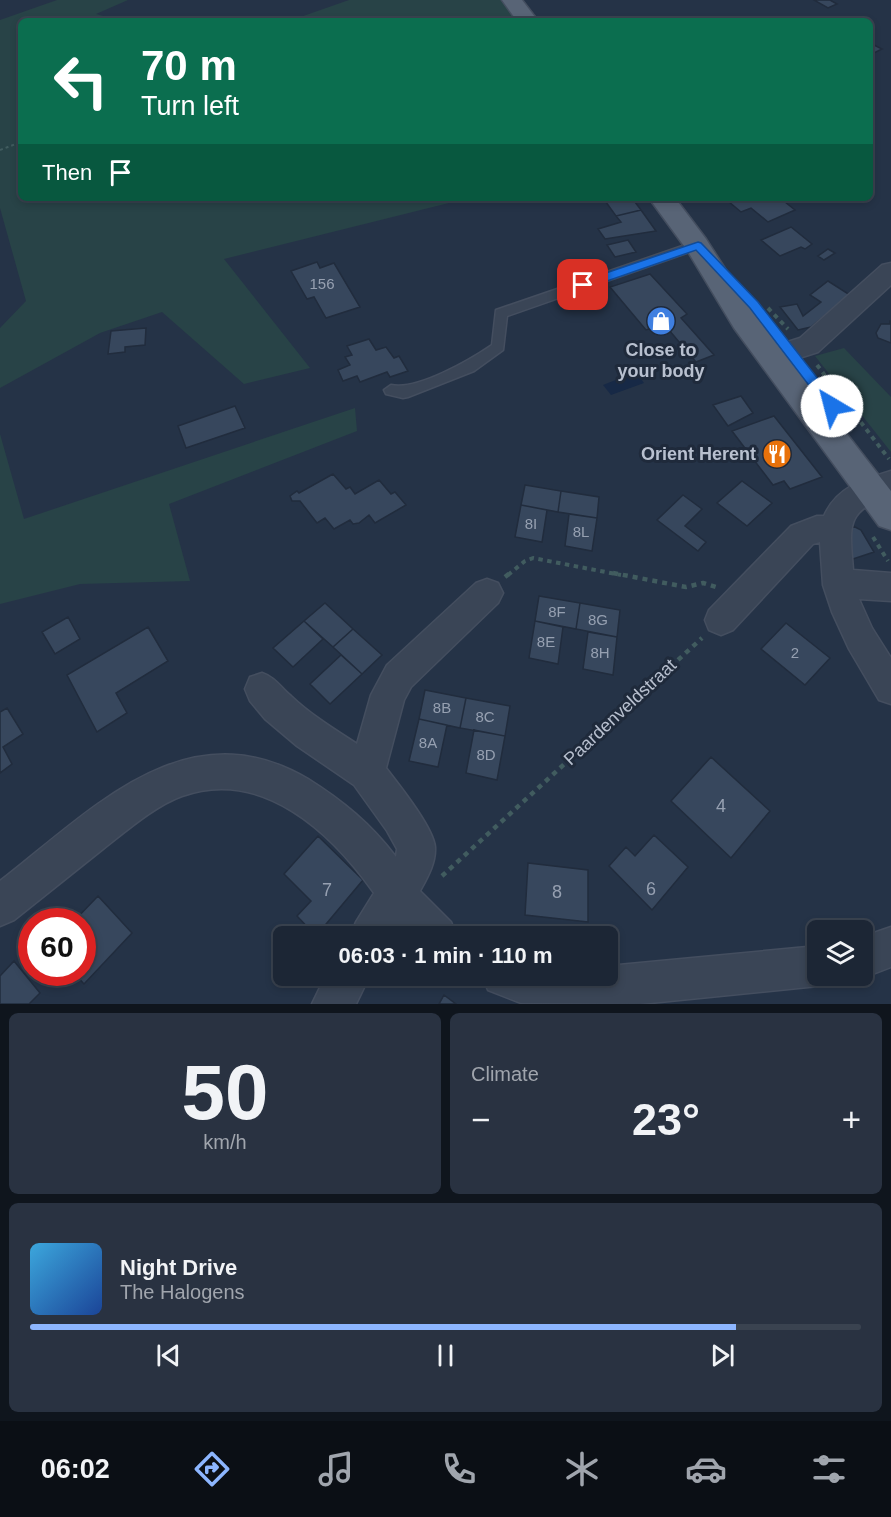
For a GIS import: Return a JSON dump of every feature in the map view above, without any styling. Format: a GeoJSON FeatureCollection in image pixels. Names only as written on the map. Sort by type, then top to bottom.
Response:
{"type":"FeatureCollection","features":[{"type":"Feature","properties":{"kind":"main road"},"geometry":{"type":"LineString","coordinates":[[512,0],[526,18]]}},
{"type":"Feature","properties":{"kind":"main road"},"geometry":{"type":"LineString","coordinates":[[664,201],[698,245],[754,305],[881,486],[879,522]]}},
{"type":"Feature","properties":{"kind":"street"},"geometry":{"type":"LineString","coordinates":[[788,352],[809,345],[891,271]]}},
{"type":"Feature","properties":{"kind":"street"},"geometry":{"type":"LineString","coordinates":[[881,486],[856,496],[841,510],[835,530],[839,583],[853,626],[891,688]]}},
{"type":"Feature","properties":{"kind":"street"},"geometry":{"type":"LineString","coordinates":[[721,620],[802,535],[818,529],[835,530]]}},
{"type":"Feature","properties":{"kind":"street"},"geometry":{"type":"LineString","coordinates":[[839,583],[891,587]]}},
{"type":"Feature","properties":{"kind":"street"},"geometry":{"type":"LineString","coordinates":[[367,772],[388,694],[399,676],[487,593]]}},
{"type":"Feature","properties":{"kind":"street"},"geometry":{"type":"LineString","coordinates":[[262,689],[277,706],[310,734],[367,772],[400,818],[416,846],[414,863],[403,900],[384,912],[376,926]]}},
{"type":"Feature","properties":{"kind":"street"},"geometry":{"type":"LineString","coordinates":[[0,906],[122,810],[175,779],[208,772],[241,771],[279,783],[322,809],[348,830],[371,856],[403,900],[428,926]]}},
{"type":"Feature","properties":{"kind":"street"},"geometry":{"type":"LineString","coordinates":[[873,954],[891,947]]}},
{"type":"Feature","properties":{"kind":"street"},"geometry":{"type":"LineString","coordinates":[[618,985],[807,967]]}},
{"type":"Feature","properties":{"kind":"street"},"geometry":{"type":"LineString","coordinates":[[333,1004],[343,986]]}},
{"type":"Feature","properties":{"kind":"street"},"geometry":{"type":"LineString","coordinates":[[568,986],[592,988],[613,986]]}},
{"type":"Feature","properties":{"kind":"lane"},"geometry":{"type":"LineString","coordinates":[[391,390],[403,393],[469,367],[498,347],[501,313],[698,245]]}},
{"type":"Feature","properties":{"kind":"path"},"geometry":{"type":"LineString","coordinates":[[0,150],[18,143]]}},
{"type":"Feature","properties":{"kind":"path"},"geometry":{"type":"LineString","coordinates":[[788,352],[873,438],[891,462]]}},
{"type":"Feature","properties":{"kind":"path"},"geometry":{"type":"LineString","coordinates":[[879,522],[891,566]]}},
{"type":"Feature","properties":{"kind":"path"},"geometry":{"type":"LineString","coordinates":[[487,593],[525,561],[533,558],[686,587],[703,584],[745,594]]}},
{"type":"Feature","properties":{"kind":"path","name":"Paardenveldstraat"},"geometry":{"type":"LineString","coordinates":[[403,900],[721,620]]}},
{"type":"Feature","properties":{"kind":"green space"},"geometry":{"type":"Polygon","coordinates":[[[57,0],[128,0],[96,14],[111,18],[18,18],[18,201],[457,201],[224,259],[310,368],[244,384],[162,312],[100,333],[0,388],[0,328],[26,301],[0,208],[0,20],[57,0]]]}},
{"type":"Feature","properties":{"kind":"green space"},"geometry":{"type":"Polygon","coordinates":[[[349,0],[503,0],[518,18],[298,18],[349,0]]]}},
{"type":"Feature","properties":{"kind":"green space"},"geometry":{"type":"Polygon","coordinates":[[[844,348],[891,397],[891,452],[815,356],[844,348]]]}},
{"type":"Feature","properties":{"kind":"green space"},"geometry":{"type":"Polygon","coordinates":[[[355,408],[357,431],[169,504],[190,581],[80,584],[0,604],[0,434],[24,519],[355,408]]]}},
{"type":"Feature","properties":{"kind":"water"},"geometry":{"type":"Polygon","coordinates":[[[636,372],[644,383],[611,395],[603,385],[636,372]]]}},
{"type":"Feature","properties":{"kind":"building"},"geometry":{"type":"Polygon","coordinates":[[[814,0],[830,0],[837,4],[828,8],[814,0]]]}},
{"type":"Feature","properties":{"kind":"building"},"geometry":{"type":"Polygon","coordinates":[[[873,44],[882,49],[873,54],[873,44]]]}},
{"type":"Feature","properties":{"kind":"building"},"geometry":{"type":"Polygon","coordinates":[[[605,201],[634,201],[641,210],[616,216],[605,201]]]}},
{"type":"Feature","properties":{"kind":"building"},"geometry":{"type":"Polygon","coordinates":[[[728,201],[784,201],[795,210],[768,222],[751,208],[741,212],[728,201]]]}},
{"type":"Feature","properties":{"kind":"building"},"geometry":{"type":"Polygon","coordinates":[[[641,210],[656,231],[605,239],[598,229],[621,222],[616,216],[641,210]]]}},
{"type":"Feature","properties":{"kind":"building"},"geometry":{"type":"Polygon","coordinates":[[[791,227],[812,244],[805,249],[801,247],[780,256],[761,240],[791,227]]]}},
{"type":"Feature","properties":{"kind":"building"},"geometry":{"type":"Polygon","coordinates":[[[628,240],[636,252],[615,257],[607,245],[628,240]]]}},
{"type":"Feature","properties":{"kind":"building"},"geometry":{"type":"Polygon","coordinates":[[[828,249],[835,253],[824,260],[818,256],[828,249]]]}},
{"type":"Feature","properties":{"kind":"building"},"geometry":{"type":"Polygon","coordinates":[[[317,262],[320,268],[334,263],[360,307],[326,318],[314,297],[307,299],[291,271],[317,262]]]}},
{"type":"Feature","properties":{"kind":"building","name":"Close to your body"},"geometry":{"type":"Polygon","coordinates":[[[650,274],[687,314],[681,318],[714,355],[696,362],[664,324],[646,330],[610,287],[650,274]]]}},
{"type":"Feature","properties":{"kind":"building"},"geometry":{"type":"Polygon","coordinates":[[[828,281],[850,295],[811,327],[798,330],[780,307],[797,304],[803,316],[821,302],[810,295],[828,281]]]}},
{"type":"Feature","properties":{"kind":"building"},"geometry":{"type":"Polygon","coordinates":[[[890,321],[891,343],[878,338],[876,333],[881,324],[890,324],[890,321]]]}},
{"type":"Feature","properties":{"kind":"building"},"geometry":{"type":"Polygon","coordinates":[[[146,328],[145,345],[125,347],[125,352],[108,354],[111,331],[146,328]]]}},
{"type":"Feature","properties":{"kind":"building"},"geometry":{"type":"Polygon","coordinates":[[[369,339],[376,350],[386,347],[394,358],[399,356],[408,371],[390,377],[387,372],[360,382],[357,376],[343,381],[338,370],[350,365],[345,357],[352,355],[347,346],[369,339]]]}},
{"type":"Feature","properties":{"kind":"building"},"geometry":{"type":"Polygon","coordinates":[[[741,396],[753,413],[728,426],[713,405],[741,396]]]}},
{"type":"Feature","properties":{"kind":"building"},"geometry":{"type":"Polygon","coordinates":[[[235,406],[245,428],[186,448],[178,426],[235,406]]]}},
{"type":"Feature","properties":{"kind":"building","name":"Orient Herent"},"geometry":{"type":"Polygon","coordinates":[[[774,416],[822,477],[790,489],[784,481],[773,485],[732,431],[774,416]]]}},
{"type":"Feature","properties":{"kind":"building"},"geometry":{"type":"Polygon","coordinates":[[[333,474],[346,489],[350,487],[355,494],[379,480],[391,494],[395,492],[406,505],[375,523],[369,515],[359,523],[353,524],[350,520],[334,529],[325,518],[317,523],[300,501],[292,501],[290,496],[333,474]]]}},
{"type":"Feature","properties":{"kind":"building"},"geometry":{"type":"Polygon","coordinates":[[[742,481],[772,503],[747,526],[717,503],[742,481]]]}},
{"type":"Feature","properties":{"kind":"building"},"geometry":{"type":"Polygon","coordinates":[[[525,485],[561,491],[558,512],[521,505],[525,485]]]}},
{"type":"Feature","properties":{"kind":"building"},"geometry":{"type":"Polygon","coordinates":[[[561,491],[599,497],[597,518],[558,512],[561,491]]]}},
{"type":"Feature","properties":{"kind":"building"},"geometry":{"type":"Polygon","coordinates":[[[683,495],[702,509],[685,526],[706,542],[698,551],[657,520],[683,495]]]}},
{"type":"Feature","properties":{"kind":"building"},"geometry":{"type":"Polygon","coordinates":[[[521,505],[547,510],[542,542],[515,537],[521,505]]]}},
{"type":"Feature","properties":{"kind":"building"},"geometry":{"type":"Polygon","coordinates":[[[569,514],[597,518],[592,551],[565,546],[569,514]]]}},
{"type":"Feature","properties":{"kind":"building"},"geometry":{"type":"Polygon","coordinates":[[[853,526],[861,530],[874,552],[850,560],[849,531],[853,526]]]}},
{"type":"Feature","properties":{"kind":"building"},"geometry":{"type":"Polygon","coordinates":[[[539,596],[580,603],[576,629],[535,621],[539,596]]]}},
{"type":"Feature","properties":{"kind":"building"},"geometry":{"type":"Polygon","coordinates":[[[325,603],[353,629],[333,647],[304,621],[325,603]]]}},
{"type":"Feature","properties":{"kind":"building"},"geometry":{"type":"Polygon","coordinates":[[[580,603],[620,610],[617,637],[576,629],[580,603]]]}},
{"type":"Feature","properties":{"kind":"building"},"geometry":{"type":"Polygon","coordinates":[[[68,617],[80,639],[55,654],[42,632],[68,617]]]}},
{"type":"Feature","properties":{"kind":"building"},"geometry":{"type":"Polygon","coordinates":[[[304,621],[323,639],[293,667],[273,648],[304,621]]]}},
{"type":"Feature","properties":{"kind":"building"},"geometry":{"type":"Polygon","coordinates":[[[535,621],[563,627],[558,664],[529,658],[535,621]]]}},
{"type":"Feature","properties":{"kind":"building"},"geometry":{"type":"Polygon","coordinates":[[[786,623],[830,658],[805,685],[761,649],[786,623]]]}},
{"type":"Feature","properties":{"kind":"building"},"geometry":{"type":"Polygon","coordinates":[[[148,627],[168,661],[116,693],[127,713],[97,732],[67,675],[148,627]]]}},
{"type":"Feature","properties":{"kind":"building"},"geometry":{"type":"Polygon","coordinates":[[[353,629],[382,655],[362,674],[333,647],[353,629]]]}},
{"type":"Feature","properties":{"kind":"building"},"geometry":{"type":"Polygon","coordinates":[[[588,632],[617,637],[613,675],[583,669],[588,632]]]}},
{"type":"Feature","properties":{"kind":"building"},"geometry":{"type":"Polygon","coordinates":[[[341,655],[362,674],[330,704],[310,684],[341,655]]]}},
{"type":"Feature","properties":{"kind":"building"},"geometry":{"type":"Polygon","coordinates":[[[425,690],[466,698],[460,728],[419,719],[425,690]]]}},
{"type":"Feature","properties":{"kind":"building"},"geometry":{"type":"Polygon","coordinates":[[[466,698],[510,706],[505,736],[460,728],[466,698]]]}},
{"type":"Feature","properties":{"kind":"building"},"geometry":{"type":"Polygon","coordinates":[[[7,708],[23,734],[3,747],[12,764],[0,773],[0,712],[7,708]]]}},
{"type":"Feature","properties":{"kind":"building"},"geometry":{"type":"Polygon","coordinates":[[[419,719],[447,725],[438,767],[409,761],[419,719]]]}},
{"type":"Feature","properties":{"kind":"building"},"geometry":{"type":"Polygon","coordinates":[[[474,730],[505,736],[497,780],[466,773],[474,730]]]}},
{"type":"Feature","properties":{"kind":"building"},"geometry":{"type":"Polygon","coordinates":[[[711,757],[770,811],[731,858],[671,801],[711,757]]]}},
{"type":"Feature","properties":{"kind":"building"},"geometry":{"type":"Polygon","coordinates":[[[654,835],[688,867],[652,910],[609,866],[626,847],[635,856],[654,835]]]}},
{"type":"Feature","properties":{"kind":"building"},"geometry":{"type":"Polygon","coordinates":[[[318,836],[363,880],[324,926],[306,926],[297,916],[311,901],[284,874],[318,836]]]}},
{"type":"Feature","properties":{"kind":"building"},"geometry":{"type":"Polygon","coordinates":[[[528,863],[588,870],[588,922],[525,915],[528,863]]]}},
{"type":"Feature","properties":{"kind":"building"},"geometry":{"type":"Polygon","coordinates":[[[98,896],[132,933],[96,971],[96,908],[86,908],[98,896]]]}},
{"type":"Feature","properties":{"kind":"building"},"geometry":{"type":"Polygon","coordinates":[[[14,961],[18,966],[18,986],[34,986],[40,993],[29,1004],[0,1004],[0,976],[14,961]]]}},
{"type":"Feature","properties":{"kind":"building"},"geometry":{"type":"Polygon","coordinates":[[[444,995],[456,1004],[439,1004],[444,995]]]}},
{"type":"Feature","properties":{"kind":"place","name":"Close to your body"},"geometry":{"type":"Point","coordinates":[661,321]}},
{"type":"Feature","properties":{"kind":"place","name":"Orient Herent"},"geometry":{"type":"Point","coordinates":[777,454]}},
{"type":"Feature","properties":{"kind":"route"},"geometry":{"type":"LineString","coordinates":[[583,285],[698,245],[754,305],[832,406]]}}]}
